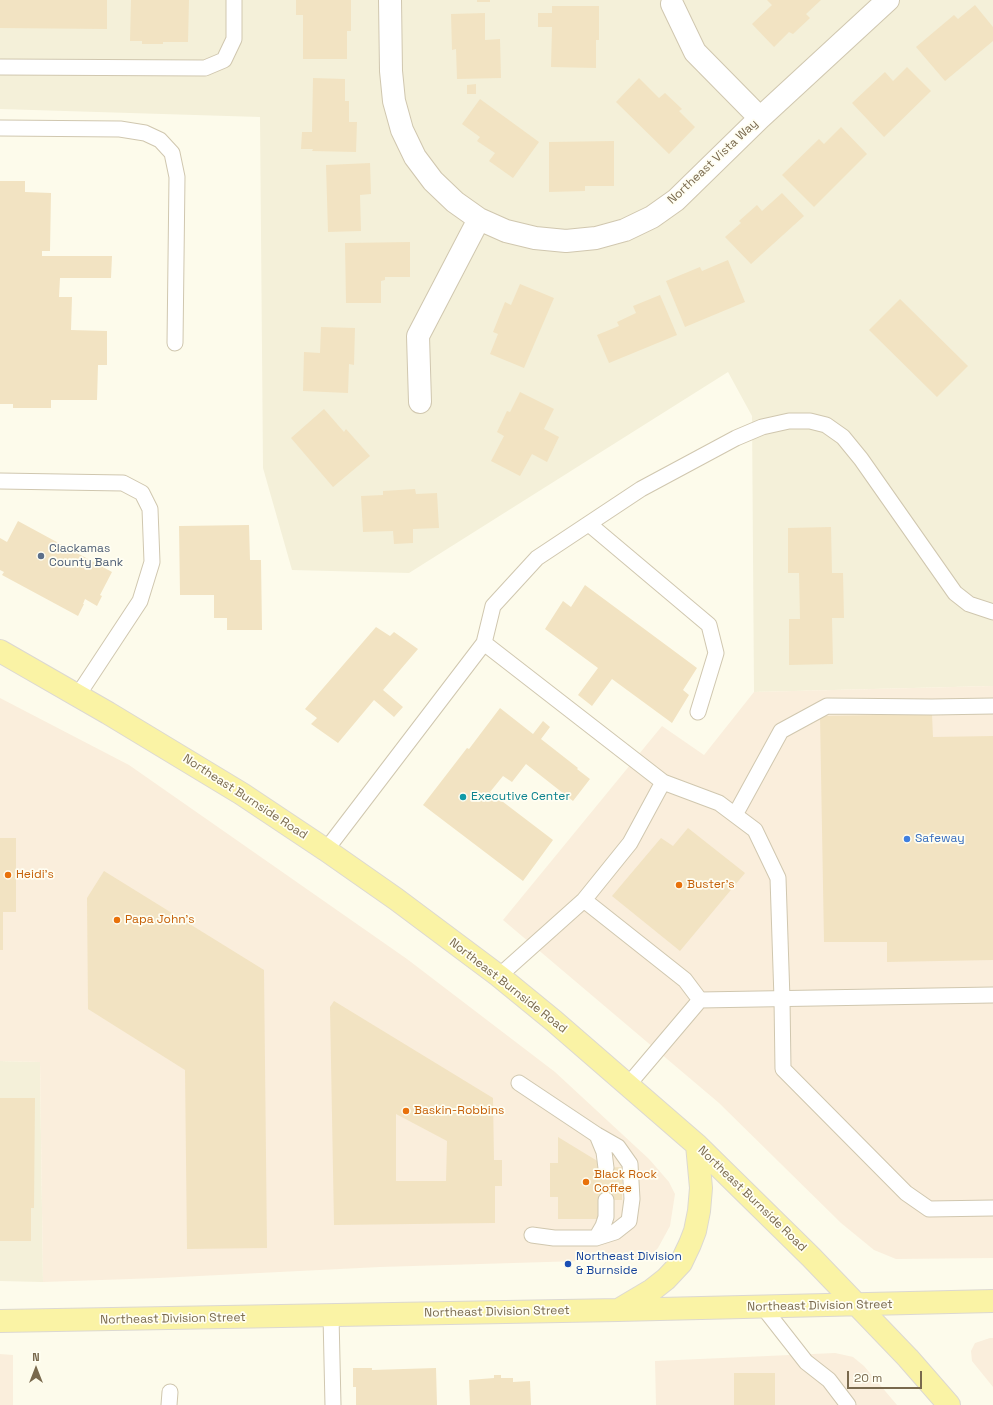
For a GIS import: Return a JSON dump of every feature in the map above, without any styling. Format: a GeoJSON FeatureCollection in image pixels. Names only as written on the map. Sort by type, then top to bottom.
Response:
{"type":"FeatureCollection","features":[{"type":"Feature","properties":{"kind":"main road","name":"Northeast Burnside Road"},"geometry":{"type":"LineString","coordinates":[[0,651],[179,754],[242,794],[396,899],[499,976],[697,1145],[812,1257],[908,1358],[949,1405]]}},
{"type":"Feature","properties":{"kind":"main road"},"geometry":{"type":"LineString","coordinates":[[618,1310],[652,1290],[666,1279],[681,1263],[695,1231],[700,1211],[701,1188],[697,1145]]}},
{"type":"Feature","properties":{"kind":"main road","name":"Northeast Division Street"},"geometry":{"type":"LineString","coordinates":[[0,1321],[331,1316],[993,1302]]}},
{"type":"Feature","properties":{"kind":"street","name":"Northeast Vista Way"},"geometry":{"type":"LineString","coordinates":[[390,0],[391,71],[394,101],[402,130],[415,157],[433,181],[455,202],[479,219],[506,231],[536,238],[566,241],[596,238],[624,230],[652,217],[676,200],[760,118],[888,0]]}},
{"type":"Feature","properties":{"kind":"street"},"geometry":{"type":"LineString","coordinates":[[672,4],[695,52],[760,118]]}},
{"type":"Feature","properties":{"kind":"street"},"geometry":{"type":"LineString","coordinates":[[420,402],[418,336],[479,219]]}},
{"type":"Feature","properties":{"kind":"lane"},"geometry":{"type":"LineString","coordinates":[[0,67],[205,68],[224,60],[234,39],[234,0]]}},
{"type":"Feature","properties":{"kind":"lane"},"geometry":{"type":"LineString","coordinates":[[0,128],[126,130],[145,133],[160,140],[172,153],[177,177],[175,343]]}},
{"type":"Feature","properties":{"kind":"lane"},"geometry":{"type":"LineString","coordinates":[[326,850],[484,643],[493,606],[537,558],[641,489],[736,438],[762,427],[789,421],[810,421],[826,425],[843,437],[861,459],[955,593],[969,604],[993,612]]}},
{"type":"Feature","properties":{"kind":"lane"},"geometry":{"type":"LineString","coordinates":[[0,481],[123,483],[142,493],[150,509],[152,562],[140,601],[78,695]]}},
{"type":"Feature","properties":{"kind":"lane"},"geometry":{"type":"LineString","coordinates":[[589,524],[709,625],[716,653],[698,712]]}},
{"type":"Feature","properties":{"kind":"lane"},"geometry":{"type":"LineString","coordinates":[[484,643],[663,782],[720,803],[755,830],[778,878],[783,1069],[906,1193],[929,1209],[993,1208]]}},
{"type":"Feature","properties":{"kind":"lane"},"geometry":{"type":"LineString","coordinates":[[735,814],[782,731],[827,706],[993,706]]}},
{"type":"Feature","properties":{"kind":"lane"},"geometry":{"type":"LineString","coordinates":[[499,976],[584,900],[630,843],[663,782]]}},
{"type":"Feature","properties":{"kind":"lane"},"geometry":{"type":"LineString","coordinates":[[584,900],[685,980],[700,1000]]}},
{"type":"Feature","properties":{"kind":"lane"},"geometry":{"type":"LineString","coordinates":[[628,1085],[700,1000],[993,995]]}},
{"type":"Feature","properties":{"kind":"lane"},"geometry":{"type":"LineString","coordinates":[[519,1082],[597,1135],[618,1147],[630,1164],[632,1199],[629,1221],[615,1232],[596,1238],[554,1238],[532,1235]]}},
{"type":"Feature","properties":{"kind":"lane"},"geometry":{"type":"LineString","coordinates":[[597,1135],[604,1152],[606,1168]]}},
{"type":"Feature","properties":{"kind":"lane"},"geometry":{"type":"LineString","coordinates":[[596,1238],[606,1217],[606,1200]]}},
{"type":"Feature","properties":{"kind":"lane"},"geometry":{"type":"LineString","coordinates":[[763,1307],[806,1362],[828,1380],[848,1405]]}},
{"type":"Feature","properties":{"kind":"lane"},"geometry":{"type":"LineString","coordinates":[[331,1316],[333,1405]]}},
{"type":"Feature","properties":{"kind":"shaded area"},"geometry":{"type":"Polygon","coordinates":[[[0,0],[993,0],[993,686],[754,692],[752,416],[728,372],[409,573],[292,570],[263,468],[260,117],[0,109],[0,0]]]}},
{"type":"Feature","properties":{"kind":"shaded area"},"geometry":{"type":"Polygon","coordinates":[[[993,686],[993,1258],[896,1259],[874,1250],[841,1223],[719,1103],[503,920],[662,726],[704,755],[754,692],[993,686]]]}},
{"type":"Feature","properties":{"kind":"shaded area"},"geometry":{"type":"Polygon","coordinates":[[[0,698],[129,765],[407,959],[555,1072],[649,1159],[669,1182],[675,1194],[670,1226],[658,1248],[647,1259],[380,1267],[43,1282],[40,1062],[0,1061],[0,698]]]}},
{"type":"Feature","properties":{"kind":"shaded area"},"geometry":{"type":"Polygon","coordinates":[[[0,1061],[40,1062],[43,1282],[0,1281],[0,1061]]]}},
{"type":"Feature","properties":{"kind":"shaded area"},"geometry":{"type":"Polygon","coordinates":[[[993,1338],[993,1387],[972,1361],[971,1351],[975,1343],[993,1338]]]}},
{"type":"Feature","properties":{"kind":"shaded area"},"geometry":{"type":"Polygon","coordinates":[[[835,1353],[853,1357],[864,1366],[897,1405],[656,1405],[655,1361],[835,1353]]]}},
{"type":"Feature","properties":{"kind":"shaded area"},"geometry":{"type":"Polygon","coordinates":[[[0,1354],[13,1355],[13,1405],[0,1405],[0,1354]]]}},
{"type":"Feature","properties":{"kind":"building"},"geometry":{"type":"Polygon","coordinates":[[[0,0],[107,0],[107,29],[0,28],[0,0]]]}},
{"type":"Feature","properties":{"kind":"building"},"geometry":{"type":"Polygon","coordinates":[[[131,0],[189,0],[188,42],[142,44],[142,41],[130,41],[131,0]]]}},
{"type":"Feature","properties":{"kind":"building"},"geometry":{"type":"Polygon","coordinates":[[[296,0],[351,0],[351,31],[347,31],[347,59],[303,59],[303,15],[296,15],[296,0]]]}},
{"type":"Feature","properties":{"kind":"building"},"geometry":{"type":"Polygon","coordinates":[[[477,0],[490,0],[490,2],[477,2],[477,0]]]}},
{"type":"Feature","properties":{"kind":"building"},"geometry":{"type":"Polygon","coordinates":[[[767,0],[821,0],[806,14],[810,18],[793,34],[789,32],[774,47],[752,24],[772,5],[767,0]]]}},
{"type":"Feature","properties":{"kind":"building"},"geometry":{"type":"Polygon","coordinates":[[[975,5],[993,27],[993,41],[945,81],[916,47],[954,15],[958,19],[975,5]]]}},
{"type":"Feature","properties":{"kind":"building"},"geometry":{"type":"Polygon","coordinates":[[[552,6],[599,6],[599,40],[596,40],[596,68],[551,67],[552,27],[538,27],[538,13],[552,13],[552,6]]]}},
{"type":"Feature","properties":{"kind":"building"},"geometry":{"type":"Polygon","coordinates":[[[485,13],[485,40],[500,39],[501,78],[457,79],[456,49],[452,50],[451,14],[485,13]]]}},
{"type":"Feature","properties":{"kind":"building"},"geometry":{"type":"Polygon","coordinates":[[[907,67],[931,91],[884,137],[852,103],[885,72],[893,81],[907,67]]]}},
{"type":"Feature","properties":{"kind":"building"},"geometry":{"type":"Polygon","coordinates":[[[313,78],[345,79],[345,101],[349,101],[349,122],[357,122],[356,152],[312,151],[313,149],[301,149],[302,132],[312,132],[313,78]]]}},
{"type":"Feature","properties":{"kind":"building"},"geometry":{"type":"Polygon","coordinates":[[[639,78],[659,98],[665,93],[682,109],[679,111],[695,127],[669,154],[616,102],[639,78]]]}},
{"type":"Feature","properties":{"kind":"building"},"geometry":{"type":"Polygon","coordinates":[[[476,84],[476,94],[467,94],[467,85],[476,84]]]}},
{"type":"Feature","properties":{"kind":"building"},"geometry":{"type":"Polygon","coordinates":[[[480,99],[539,142],[513,178],[489,161],[495,153],[477,141],[480,137],[462,124],[480,99]]]}},
{"type":"Feature","properties":{"kind":"building"},"geometry":{"type":"Polygon","coordinates":[[[841,127],[867,154],[814,207],[782,175],[819,139],[824,144],[841,127]]]}},
{"type":"Feature","properties":{"kind":"building"},"geometry":{"type":"Polygon","coordinates":[[[614,141],[614,186],[585,186],[585,191],[549,192],[549,142],[614,141]]]}},
{"type":"Feature","properties":{"kind":"building"},"geometry":{"type":"Polygon","coordinates":[[[370,163],[371,194],[360,195],[361,231],[328,232],[326,165],[370,163]]]}},
{"type":"Feature","properties":{"kind":"building"},"geometry":{"type":"Polygon","coordinates":[[[0,181],[25,181],[25,192],[51,193],[50,251],[42,251],[42,256],[112,256],[111,278],[60,278],[59,297],[72,297],[71,330],[107,331],[107,365],[98,365],[97,400],[51,400],[51,408],[13,408],[13,404],[0,404],[0,181]]]}},
{"type":"Feature","properties":{"kind":"building"},"geometry":{"type":"Polygon","coordinates":[[[782,193],[804,216],[751,264],[725,237],[741,223],[739,221],[757,205],[762,211],[782,193]]]}},
{"type":"Feature","properties":{"kind":"building"},"geometry":{"type":"Polygon","coordinates":[[[410,242],[410,277],[385,277],[385,280],[381,281],[381,303],[346,303],[345,243],[410,242]]]}},
{"type":"Feature","properties":{"kind":"building"},"geometry":{"type":"Polygon","coordinates":[[[728,260],[745,302],[685,327],[666,281],[700,267],[702,271],[728,260]]]}},
{"type":"Feature","properties":{"kind":"building"},"geometry":{"type":"Polygon","coordinates":[[[520,284],[554,298],[524,368],[490,354],[498,334],[493,332],[505,302],[511,305],[520,284]]]}},
{"type":"Feature","properties":{"kind":"building"},"geometry":{"type":"Polygon","coordinates":[[[660,295],[677,335],[609,363],[597,335],[619,326],[617,322],[636,313],[633,306],[660,295]]]}},
{"type":"Feature","properties":{"kind":"building"},"geometry":{"type":"Polygon","coordinates":[[[900,299],[968,366],[937,397],[869,330],[900,299]]]}},
{"type":"Feature","properties":{"kind":"building"},"geometry":{"type":"Polygon","coordinates":[[[321,327],[355,328],[354,365],[349,364],[348,393],[303,391],[304,352],[320,353],[321,327]]]}},
{"type":"Feature","properties":{"kind":"building"},"geometry":{"type":"Polygon","coordinates":[[[520,392],[554,409],[544,429],[559,437],[547,462],[532,454],[520,476],[491,461],[504,436],[497,432],[507,411],[510,412],[520,392]]]}},
{"type":"Feature","properties":{"kind":"building"},"geometry":{"type":"Polygon","coordinates":[[[324,409],[344,432],[346,429],[370,456],[333,487],[291,438],[324,409]]]}},
{"type":"Feature","properties":{"kind":"building"},"geometry":{"type":"Polygon","coordinates":[[[415,489],[416,494],[437,493],[439,528],[413,529],[413,543],[394,544],[393,531],[363,532],[361,496],[383,495],[383,491],[415,489]]]}},
{"type":"Feature","properties":{"kind":"building","name":"Clackamas County Bank"},"geometry":{"type":"Polygon","coordinates":[[[18,521],[112,572],[100,595],[102,596],[97,606],[85,599],[78,616],[2,575],[4,572],[0,570],[0,538],[7,542],[18,521]]]}},
{"type":"Feature","properties":{"kind":"building"},"geometry":{"type":"Polygon","coordinates":[[[249,525],[250,560],[261,560],[262,630],[227,630],[227,618],[214,618],[214,595],[180,595],[179,526],[249,525]]]}},
{"type":"Feature","properties":{"kind":"building"},"geometry":{"type":"Polygon","coordinates":[[[831,527],[832,573],[843,573],[844,618],[832,618],[833,664],[789,665],[789,619],[800,619],[799,573],[788,573],[788,528],[831,527]]]}},
{"type":"Feature","properties":{"kind":"building"},"geometry":{"type":"Polygon","coordinates":[[[585,585],[697,668],[683,690],[689,695],[672,723],[612,679],[592,706],[578,695],[598,668],[545,629],[563,601],[571,607],[585,585]]]}},
{"type":"Feature","properties":{"kind":"building"},"geometry":{"type":"Polygon","coordinates":[[[376,627],[390,636],[394,632],[418,649],[383,690],[403,707],[394,717],[374,700],[338,743],[311,724],[317,718],[305,709],[376,627]]]}},
{"type":"Feature","properties":{"kind":"building","name":"Executive Center"},"geometry":{"type":"Polygon","coordinates":[[[500,708],[533,734],[543,721],[550,727],[541,739],[590,779],[573,801],[526,764],[512,782],[503,776],[490,792],[553,840],[523,881],[423,805],[467,748],[469,749],[500,708]]]}},
{"type":"Feature","properties":{"kind":"building","name":"Safeway"},"geometry":{"type":"Polygon","coordinates":[[[932,714],[933,737],[993,736],[993,960],[887,962],[887,942],[824,942],[820,716],[932,714]]]}},
{"type":"Feature","properties":{"kind":"building","name":"Buster's"},"geometry":{"type":"Polygon","coordinates":[[[688,828],[745,873],[680,951],[612,896],[661,838],[673,846],[688,828]]]}},
{"type":"Feature","properties":{"kind":"building","name":"Heidi's"},"geometry":{"type":"Polygon","coordinates":[[[0,838],[16,838],[16,912],[3,912],[3,950],[0,950],[0,838]]]}},
{"type":"Feature","properties":{"kind":"building"},"geometry":{"type":"Polygon","coordinates":[[[104,871],[264,970],[267,1248],[187,1249],[185,1070],[88,1009],[87,898],[104,871]]]}},
{"type":"Feature","properties":{"kind":"building"},"geometry":{"type":"Polygon","coordinates":[[[334,1001],[493,1098],[494,1160],[502,1160],[502,1186],[495,1186],[495,1223],[334,1225],[330,1007],[334,1001]],[[396,1114],[396,1181],[446,1181],[447,1141],[396,1114]]]}},
{"type":"Feature","properties":{"kind":"building"},"geometry":{"type":"Polygon","coordinates":[[[0,1098],[35,1098],[34,1208],[31,1208],[31,1241],[0,1241],[0,1098]]]}},
{"type":"Feature","properties":{"kind":"building","name":"Black Rock Coffee"},"geometry":{"type":"Polygon","coordinates":[[[558,1137],[599,1162],[599,1168],[622,1167],[622,1200],[599,1200],[599,1219],[558,1219],[558,1197],[550,1197],[550,1163],[558,1163],[558,1137]]]}},
{"type":"Feature","properties":{"kind":"building"},"geometry":{"type":"Polygon","coordinates":[[[353,1368],[372,1368],[372,1370],[436,1368],[437,1405],[356,1405],[356,1387],[353,1387],[353,1368]]]}},
{"type":"Feature","properties":{"kind":"building"},"geometry":{"type":"Polygon","coordinates":[[[734,1373],[775,1373],[775,1405],[734,1405],[734,1373]]]}},
{"type":"Feature","properties":{"kind":"building"},"geometry":{"type":"Polygon","coordinates":[[[494,1375],[501,1375],[501,1378],[513,1378],[513,1382],[530,1381],[531,1405],[470,1405],[469,1380],[494,1378],[494,1375]]]}},
{"type":"Feature","properties":{"kind":"place","name":"Clackamas County Bank"},"geometry":{"type":"Point","coordinates":[41,556]}},
{"type":"Feature","properties":{"kind":"place","name":"Executive Center"},"geometry":{"type":"Point","coordinates":[463,797]}},
{"type":"Feature","properties":{"kind":"place","name":"Safeway"},"geometry":{"type":"Point","coordinates":[907,839]}},
{"type":"Feature","properties":{"kind":"place","name":"Heidi's"},"geometry":{"type":"Point","coordinates":[8,875]}},
{"type":"Feature","properties":{"kind":"place","name":"Buster's"},"geometry":{"type":"Point","coordinates":[679,885]}},
{"type":"Feature","properties":{"kind":"place","name":"Papa John's"},"geometry":{"type":"Point","coordinates":[117,920]}},
{"type":"Feature","properties":{"kind":"place","name":"Baskin-Robbins"},"geometry":{"type":"Point","coordinates":[406,1111]}},
{"type":"Feature","properties":{"kind":"place","name":"Black Rock Coffee"},"geometry":{"type":"Point","coordinates":[586,1182]}},
{"type":"Feature","properties":{"kind":"place","name":"Northeast Division & Burnside"},"geometry":{"type":"Point","coordinates":[568,1264]}}]}
